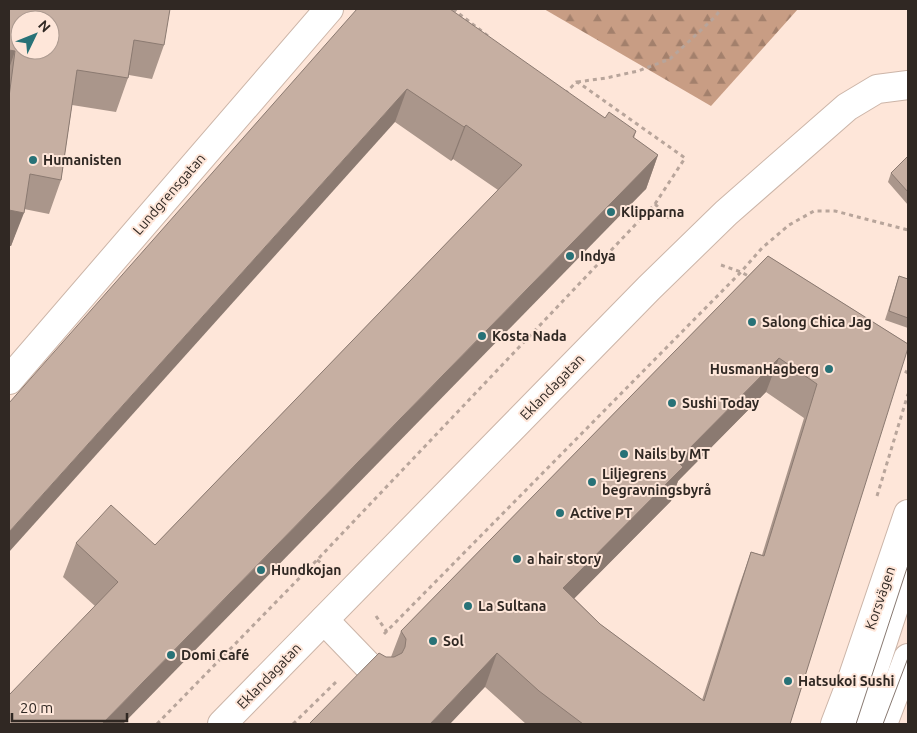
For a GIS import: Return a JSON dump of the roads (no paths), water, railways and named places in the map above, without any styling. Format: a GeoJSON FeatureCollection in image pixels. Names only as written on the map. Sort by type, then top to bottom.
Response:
{"type":"FeatureCollection","features":[{"type":"Feature","properties":{"kind":"street","name":"Lundgrensgatan"},"geometry":{"type":"LineString","coordinates":[[9,380],[329,9]]}},
{"type":"Feature","properties":{"kind":"street","name":"Eklandagatan"},"geometry":{"type":"LineString","coordinates":[[222,724],[726,212],[847,107],[877,89],[908,86]]}},
{"type":"Feature","properties":{"kind":"street","name":"Korsvägen"},"geometry":{"type":"LineString","coordinates":[[835,724],[908,514]]}},
{"type":"Feature","properties":{"kind":"street"},"geometry":{"type":"LineString","coordinates":[[856,724],[908,566]]}},
{"type":"Feature","properties":{"kind":"street"},"geometry":{"type":"LineString","coordinates":[[324,620],[369,667]]}},
{"type":"Feature","properties":{"kind":"street"},"geometry":{"type":"LineString","coordinates":[[883,724],[908,658]]}},
{"type":"Feature","properties":{"kind":"tram line"},"geometry":{"type":"LineString","coordinates":[[856,724],[908,565]]}},
{"type":"Feature","properties":{"kind":"tram line"},"geometry":{"type":"LineString","coordinates":[[883,724],[908,658]]}},
{"type":"Feature","properties":{"kind":"place","name":"Humanisten"},"geometry":{"type":"Point","coordinates":[33,160]}},
{"type":"Feature","properties":{"kind":"place","name":"Klipparna"},"geometry":{"type":"Point","coordinates":[611,212]}},
{"type":"Feature","properties":{"kind":"place","name":"Indya"},"geometry":{"type":"Point","coordinates":[570,256]}},
{"type":"Feature","properties":{"kind":"place","name":"Salong Chica Jag"},"geometry":{"type":"Point","coordinates":[752,322]}},
{"type":"Feature","properties":{"kind":"place","name":"Kosta Nada"},"geometry":{"type":"Point","coordinates":[482,336]}},
{"type":"Feature","properties":{"kind":"place","name":"HusmanHagberg"},"geometry":{"type":"Point","coordinates":[829,369]}},
{"type":"Feature","properties":{"kind":"place","name":"Sushi Today"},"geometry":{"type":"Point","coordinates":[672,403]}},
{"type":"Feature","properties":{"kind":"place","name":"Nails by MT"},"geometry":{"type":"Point","coordinates":[624,454]}},
{"type":"Feature","properties":{"kind":"place","name":"Liljegrens begravningsbyrå"},"geometry":{"type":"Point","coordinates":[592,482]}},
{"type":"Feature","properties":{"kind":"place","name":"Active PT"},"geometry":{"type":"Point","coordinates":[560,513]}},
{"type":"Feature","properties":{"kind":"place","name":"a hair story"},"geometry":{"type":"Point","coordinates":[517,559]}},
{"type":"Feature","properties":{"kind":"place","name":"Hundkojan"},"geometry":{"type":"Point","coordinates":[261,570]}},
{"type":"Feature","properties":{"kind":"place","name":"La Sultana"},"geometry":{"type":"Point","coordinates":[468,606]}},
{"type":"Feature","properties":{"kind":"place","name":"Sol"},"geometry":{"type":"Point","coordinates":[433,641]}},
{"type":"Feature","properties":{"kind":"place","name":"Domi Café"},"geometry":{"type":"Point","coordinates":[171,655]}},
{"type":"Feature","properties":{"kind":"place","name":"Hatsukoi Sushi"},"geometry":{"type":"Point","coordinates":[788,681]}}]}
